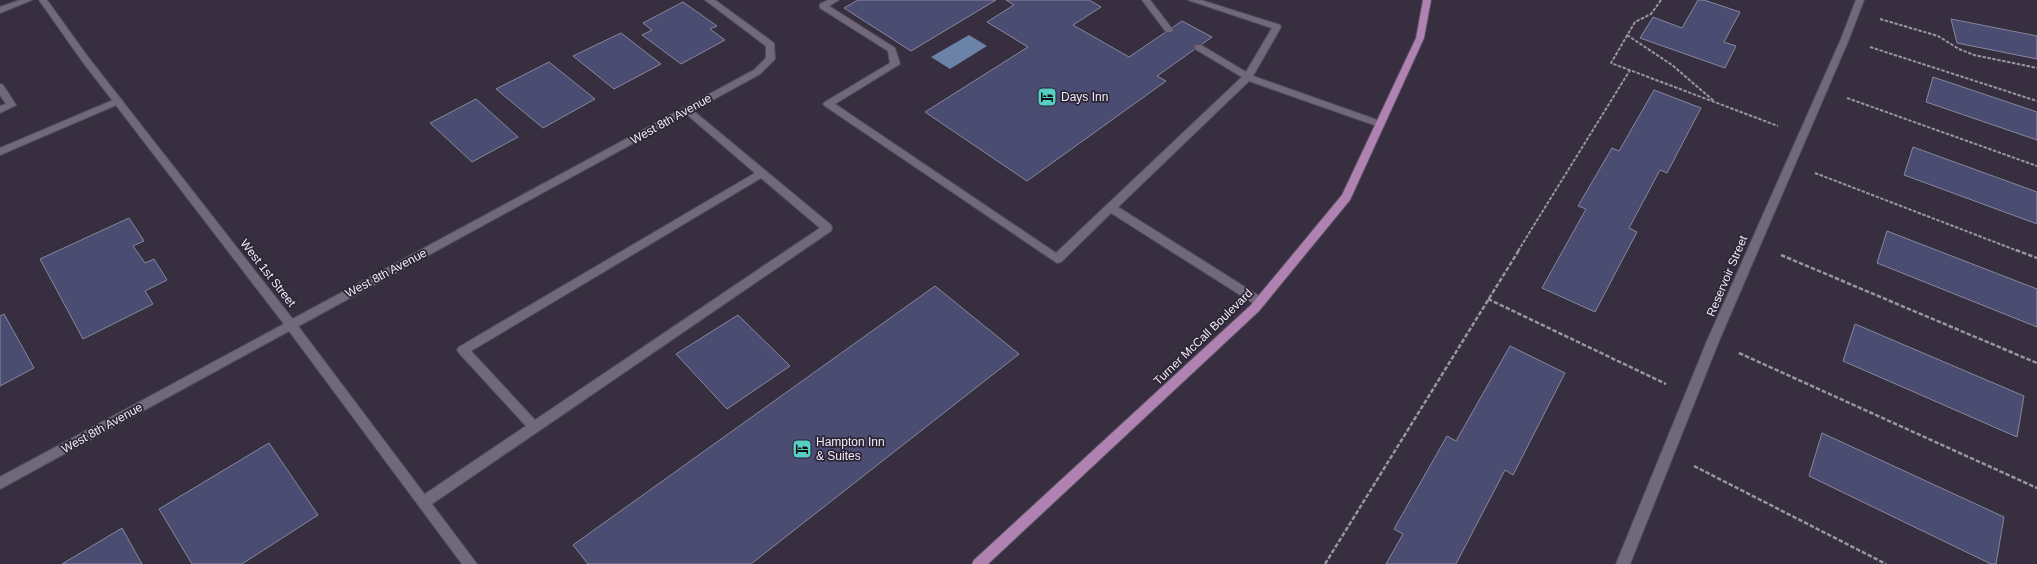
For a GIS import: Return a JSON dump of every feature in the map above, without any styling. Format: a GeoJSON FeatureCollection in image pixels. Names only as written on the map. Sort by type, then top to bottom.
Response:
{"type":"FeatureCollection","features":[{"type":"Feature","properties":{"kind":"main road","name":"Turner McCall Boulevard"},"geometry":{"type":"LineString","coordinates":[[979,564],[1260,302],[1346,197],[1420,38],[1427,0]]}},
{"type":"Feature","properties":{"kind":"street"},"geometry":{"type":"LineString","coordinates":[[0,10],[28,0]]}},
{"type":"Feature","properties":{"kind":"street","name":"West 1st Street"},"geometry":{"type":"LineString","coordinates":[[44,0],[118,101],[291,325],[470,564]]}},
{"type":"Feature","properties":{"kind":"street","name":"West 8th Avenue"},"geometry":{"type":"LineString","coordinates":[[0,483],[756,72],[770,59],[771,45],[709,0]]}},
{"type":"Feature","properties":{"kind":"street"},"geometry":{"type":"LineString","coordinates":[[835,0],[823,6],[892,50],[895,64],[828,104],[1057,259],[1248,77],[1276,27],[1192,0]]}},
{"type":"Feature","properties":{"kind":"street"},"geometry":{"type":"LineString","coordinates":[[1146,0],[1169,30]]}},
{"type":"Feature","properties":{"kind":"street","name":"Reservoir Street"},"geometry":{"type":"LineString","coordinates":[[1623,564],[1713,341],[1754,244],[1845,39],[1860,0]]}},
{"type":"Feature","properties":{"kind":"street"},"geometry":{"type":"LineString","coordinates":[[1198,47],[1248,77],[1380,124]]}},
{"type":"Feature","properties":{"kind":"street"},"geometry":{"type":"LineString","coordinates":[[0,87],[12,105],[0,110]]}},
{"type":"Feature","properties":{"kind":"street"},"geometry":{"type":"LineString","coordinates":[[0,152],[118,101]]}},
{"type":"Feature","properties":{"kind":"street"},"geometry":{"type":"LineString","coordinates":[[424,502],[827,228],[687,110]]}},
{"type":"Feature","properties":{"kind":"street"},"geometry":{"type":"LineString","coordinates":[[534,427],[463,350],[762,172]]}},
{"type":"Feature","properties":{"kind":"street"},"geometry":{"type":"LineString","coordinates":[[1111,208],[1260,302]]}},
{"type":"Feature","properties":{"kind":"path"},"geometry":{"type":"LineString","coordinates":[[1661,0],[1651,14],[1635,22],[1611,63],[1803,135]]}},
{"type":"Feature","properties":{"kind":"path"},"geometry":{"type":"LineString","coordinates":[[1856,11],[1938,36],[1959,49],[1974,55],[2037,68]]}},
{"type":"Feature","properties":{"kind":"path"},"geometry":{"type":"LineString","coordinates":[[1627,35],[1660,54],[1682,71],[1715,102]]}},
{"type":"Feature","properties":{"kind":"path"},"geometry":{"type":"LineString","coordinates":[[1845,39],[2037,101]]}},
{"type":"Feature","properties":{"kind":"path"},"geometry":{"type":"LineString","coordinates":[[1324,564],[1630,70]]}},
{"type":"Feature","properties":{"kind":"path"},"geometry":{"type":"LineString","coordinates":[[1823,89],[2037,166]]}},
{"type":"Feature","properties":{"kind":"path"},"geometry":{"type":"LineString","coordinates":[[1790,163],[2037,258]]}},
{"type":"Feature","properties":{"kind":"path"},"geometry":{"type":"LineString","coordinates":[[1754,244],[2037,363]]}},
{"type":"Feature","properties":{"kind":"path"},"geometry":{"type":"LineString","coordinates":[[1488,299],[1691,396]]}},
{"type":"Feature","properties":{"kind":"path"},"geometry":{"type":"LineString","coordinates":[[1713,341],[2037,488]]}},
{"type":"Feature","properties":{"kind":"path"},"geometry":{"type":"LineString","coordinates":[[1668,452],[1886,564]]}},
{"type":"Feature","properties":{"kind":"water"},"geometry":{"type":"Polygon","coordinates":[[[969,35],[987,46],[950,69],[931,57],[969,35]]]}},
{"type":"Feature","properties":{"kind":"building"},"geometry":{"type":"Polygon","coordinates":[[[858,0],[996,0],[911,51],[844,8],[858,0]]]}},
{"type":"Feature","properties":{"kind":"building","name":"Days Inn"},"geometry":{"type":"Polygon","coordinates":[[[1006,0],[1089,0],[1101,7],[1073,25],[1129,57],[1182,21],[1212,37],[1157,76],[1166,81],[1027,181],[925,112],[1028,47],[987,22],[1014,5],[1006,0]]]}},
{"type":"Feature","properties":{"kind":"building"},"geometry":{"type":"Polygon","coordinates":[[[1698,0],[1704,0],[1740,12],[1724,42],[1736,46],[1725,68],[1640,38],[1653,17],[1682,28],[1698,0]]]}},
{"type":"Feature","properties":{"kind":"building"},"geometry":{"type":"Polygon","coordinates":[[[683,2],[717,26],[710,29],[725,40],[681,64],[642,35],[652,30],[643,23],[683,2]]]}},
{"type":"Feature","properties":{"kind":"building"},"geometry":{"type":"Polygon","coordinates":[[[1951,19],[2037,36],[2037,59],[1957,43],[1951,19]]]}},
{"type":"Feature","properties":{"kind":"building"},"geometry":{"type":"Polygon","coordinates":[[[621,33],[661,64],[614,89],[573,56],[621,33]]]}},
{"type":"Feature","properties":{"kind":"building"},"geometry":{"type":"Polygon","coordinates":[[[549,62],[595,99],[543,128],[496,89],[549,62]]]}},
{"type":"Feature","properties":{"kind":"building"},"geometry":{"type":"Polygon","coordinates":[[[1933,77],[2037,112],[2037,140],[1926,102],[1933,77]]]}},
{"type":"Feature","properties":{"kind":"building"},"geometry":{"type":"Polygon","coordinates":[[[1654,90],[1701,108],[1667,173],[1660,170],[1629,228],[1637,232],[1595,312],[1542,288],[1586,209],[1578,206],[1612,148],[1619,151],[1654,90]]]}},
{"type":"Feature","properties":{"kind":"building"},"geometry":{"type":"Polygon","coordinates":[[[476,99],[518,137],[472,162],[430,123],[476,99]]]}},
{"type":"Feature","properties":{"kind":"building"},"geometry":{"type":"Polygon","coordinates":[[[1913,147],[2037,192],[2037,224],[1904,175],[1913,147]]]}},
{"type":"Feature","properties":{"kind":"building"},"geometry":{"type":"Polygon","coordinates":[[[129,218],[144,241],[133,246],[145,263],[154,259],[167,280],[145,291],[153,304],[83,339],[40,259],[129,218]]]}},
{"type":"Feature","properties":{"kind":"building"},"geometry":{"type":"Polygon","coordinates":[[[1887,231],[2037,289],[2037,327],[1877,263],[1887,231]]]}},
{"type":"Feature","properties":{"kind":"building","name":"Hampton Inn & Suites"},"geometry":{"type":"Polygon","coordinates":[[[935,286],[1019,354],[751,564],[588,564],[573,545],[935,286]]]}},
{"type":"Feature","properties":{"kind":"building"},"geometry":{"type":"Polygon","coordinates":[[[4,314],[34,368],[0,386],[0,316],[4,314]]]}},
{"type":"Feature","properties":{"kind":"building"},"geometry":{"type":"Polygon","coordinates":[[[738,315],[790,366],[727,409],[676,354],[738,315]]]}},
{"type":"Feature","properties":{"kind":"building"},"geometry":{"type":"Polygon","coordinates":[[[1855,324],[2024,396],[2017,437],[1843,361],[1855,324]]]}},
{"type":"Feature","properties":{"kind":"building"},"geometry":{"type":"Polygon","coordinates":[[[1510,346],[1565,373],[1513,475],[1505,470],[1456,564],[1386,564],[1403,534],[1394,529],[1447,436],[1456,441],[1510,346]]]}},
{"type":"Feature","properties":{"kind":"building"},"geometry":{"type":"Polygon","coordinates":[[[1822,433],[2004,517],[1996,564],[1991,564],[1809,476],[1822,433]]]}},
{"type":"Feature","properties":{"kind":"building"},"geometry":{"type":"Polygon","coordinates":[[[269,443],[318,515],[242,564],[192,564],[159,509],[269,443]]]}},
{"type":"Feature","properties":{"kind":"building"},"geometry":{"type":"Polygon","coordinates":[[[122,528],[142,564],[62,564],[122,528]]]}},
{"type":"Feature","properties":{"kind":"place","name":"Days Inn"},"geometry":{"type":"Point","coordinates":[1047,97]}},
{"type":"Feature","properties":{"kind":"place","name":"Hampton Inn & Suites"},"geometry":{"type":"Point","coordinates":[802,449]}}]}
